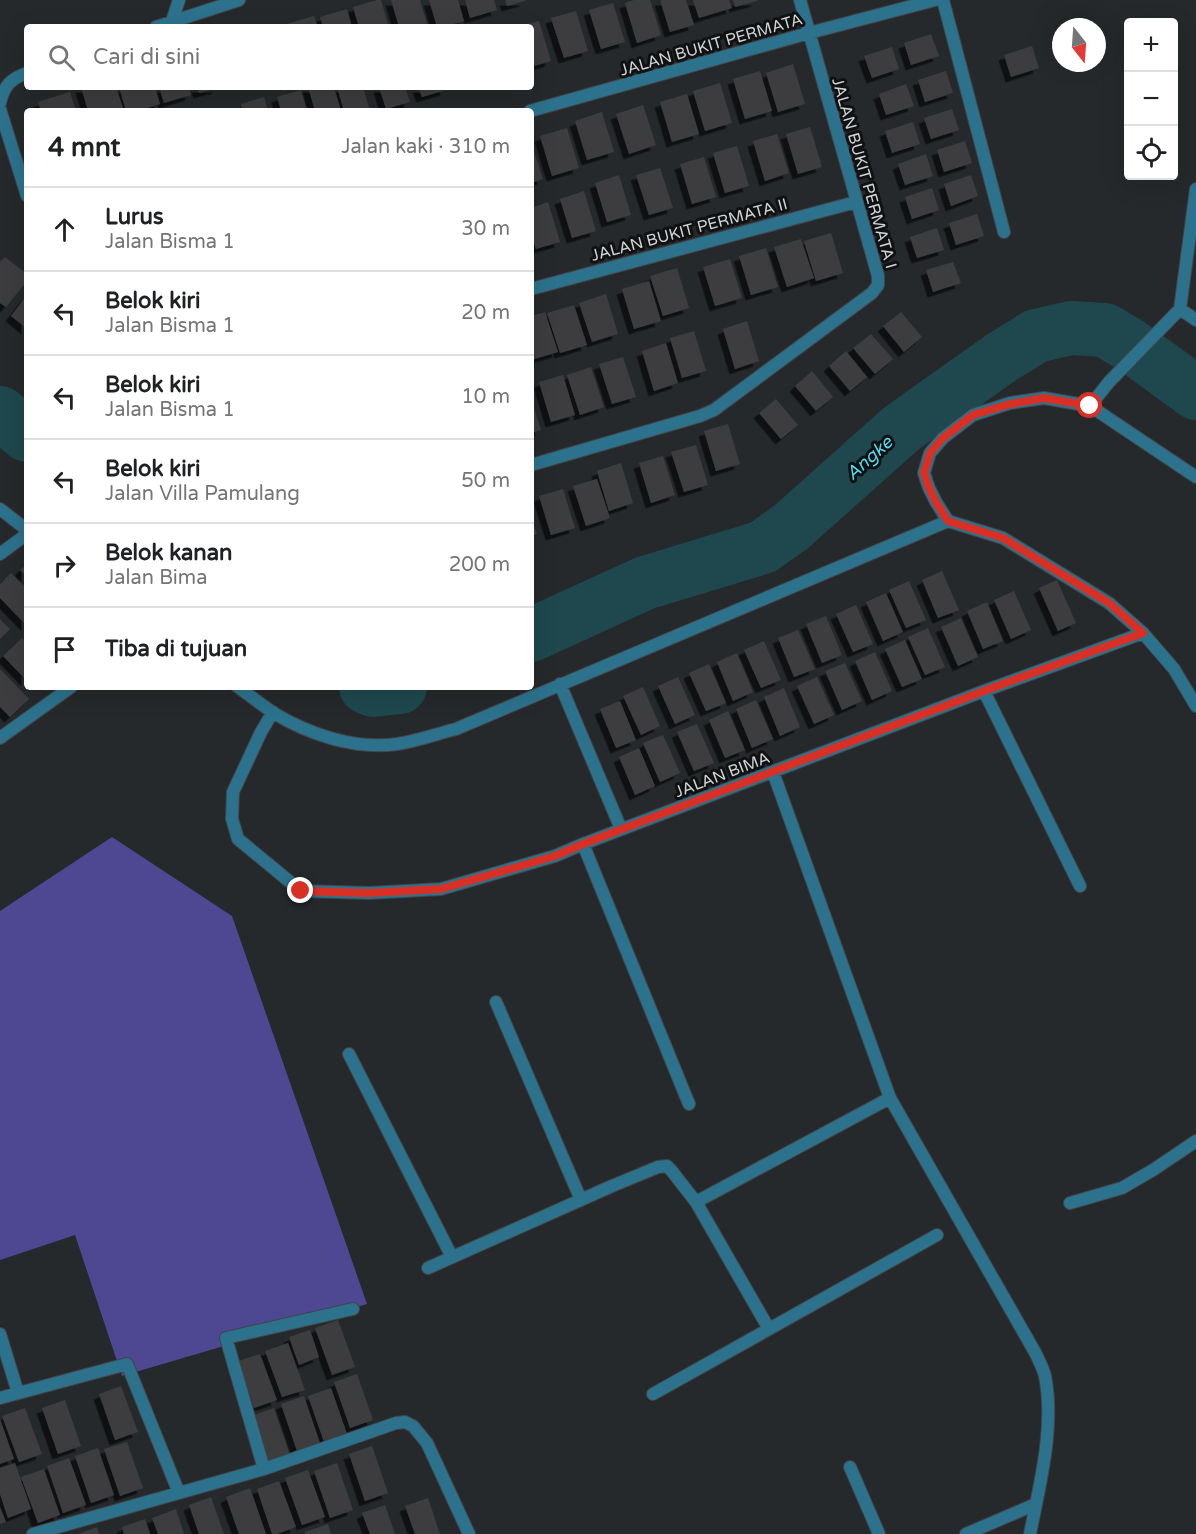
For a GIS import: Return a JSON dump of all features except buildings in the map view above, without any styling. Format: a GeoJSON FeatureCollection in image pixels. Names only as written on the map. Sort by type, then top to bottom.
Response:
{"type":"FeatureCollection","features":[{"type":"Feature","properties":{"kind":"street"},"geometry":{"type":"LineString","coordinates":[[172,21],[179,0]]}},
{"type":"Feature","properties":{"kind":"street"},"geometry":{"type":"LineString","coordinates":[[164,24],[239,0]]}},
{"type":"Feature","properties":{"kind":"street","name":"JALAN BUKIT PERMATA I"},"geometry":{"type":"LineString","coordinates":[[534,464],[714,410],[872,293],[878,285],[878,276],[800,0]]}},
{"type":"Feature","properties":{"kind":"street","name":"JALAN BUKIT PERMATA"},"geometry":{"type":"LineString","coordinates":[[534,110],[935,0]]}},
{"type":"Feature","properties":{"kind":"street"},"geometry":{"type":"LineString","coordinates":[[943,0],[1004,232]]}},
{"type":"Feature","properties":{"kind":"street"},"geometry":{"type":"LineString","coordinates":[[0,103],[3,90],[16,78],[24,74]]}},
{"type":"Feature","properties":{"kind":"street"},"geometry":{"type":"LineString","coordinates":[[0,109],[24,186]]}},
{"type":"Feature","properties":{"kind":"street"},"geometry":{"type":"LineString","coordinates":[[1090,406],[1109,382],[1180,309],[1196,189]]}},
{"type":"Feature","properties":{"kind":"street","name":"JALAN BUKIT PERMATA II"},"geometry":{"type":"LineString","coordinates":[[534,288],[856,202]]}},
{"type":"Feature","properties":{"kind":"street"},"geometry":{"type":"LineString","coordinates":[[1180,309],[1196,320]]}},
{"type":"Feature","properties":{"kind":"street"},"geometry":{"type":"LineString","coordinates":[[948,521],[929,488],[924,473],[930,453],[943,438],[973,415],[1010,404],[1044,398],[1090,406],[1196,477]]}},
{"type":"Feature","properties":{"kind":"street"},"geometry":{"type":"LineString","coordinates":[[0,509],[24,529]]}},
{"type":"Feature","properties":{"kind":"street"},"geometry":{"type":"LineString","coordinates":[[242,690],[273,712],[314,732],[345,742],[370,745],[395,744],[456,729],[948,521],[1003,538],[1109,603],[1143,633],[1174,669],[1196,706]]}},
{"type":"Feature","properties":{"kind":"street"},"geometry":{"type":"LineString","coordinates":[[0,554],[24,534]]}},
{"type":"Feature","properties":{"kind":"street","name":"JALAN BIMA"},"geometry":{"type":"LineString","coordinates":[[273,712],[233,792],[232,819],[238,839],[301,891],[369,893],[441,889],[555,856],[984,691],[1143,633]]}},
{"type":"Feature","properties":{"kind":"street"},"geometry":{"type":"LineString","coordinates":[[560,684],[621,830]]}},
{"type":"Feature","properties":{"kind":"street"},"geometry":{"type":"LineString","coordinates":[[0,738],[67,690]]}},
{"type":"Feature","properties":{"kind":"street"},"geometry":{"type":"LineString","coordinates":[[984,691],[1080,886]]}},
{"type":"Feature","properties":{"kind":"street"},"geometry":{"type":"LineString","coordinates":[[773,772],[890,1098],[1036,1354],[1044,1374],[1047,1406],[1046,1449],[1030,1534]]}},
{"type":"Feature","properties":{"kind":"street"},"geometry":{"type":"LineString","coordinates":[[583,844],[689,1104]]}},
{"type":"Feature","properties":{"kind":"street"},"geometry":{"type":"LineString","coordinates":[[496,1002],[581,1200]]}},
{"type":"Feature","properties":{"kind":"street"},"geometry":{"type":"LineString","coordinates":[[349,1054],[452,1257]]}},
{"type":"Feature","properties":{"kind":"street"},"geometry":{"type":"LineString","coordinates":[[696,1202],[890,1098]]}},
{"type":"Feature","properties":{"kind":"street"},"geometry":{"type":"LineString","coordinates":[[1071,1203],[1122,1188],[1196,1141]]}},
{"type":"Feature","properties":{"kind":"street"},"geometry":{"type":"LineString","coordinates":[[428,1268],[658,1167],[667,1166],[696,1202],[769,1329]]}},
{"type":"Feature","properties":{"kind":"street"},"geometry":{"type":"LineString","coordinates":[[652,1394],[937,1234]]}},
{"type":"Feature","properties":{"kind":"street"},"geometry":{"type":"LineString","coordinates":[[264,1469],[226,1338],[353,1309]]}},
{"type":"Feature","properties":{"kind":"street"},"geometry":{"type":"LineString","coordinates":[[0,1334],[18,1393]]}},
{"type":"Feature","properties":{"kind":"street"},"geometry":{"type":"LineString","coordinates":[[0,1398],[127,1364],[179,1493]]}},
{"type":"Feature","properties":{"kind":"street"},"geometry":{"type":"LineString","coordinates":[[33,1534],[264,1469],[396,1422],[405,1422],[413,1426],[427,1443],[469,1534]]}},
{"type":"Feature","properties":{"kind":"street"},"geometry":{"type":"LineString","coordinates":[[850,1467],[879,1534]]}},
{"type":"Feature","properties":{"kind":"street"},"geometry":{"type":"LineString","coordinates":[[966,1534],[1036,1504]]}},
{"type":"Feature","properties":{"kind":"shaded area"},"geometry":{"type":"Polygon","coordinates":[[[112,837],[232,916],[367,1304],[122,1376],[75,1235],[0,1260],[0,911],[112,837]]]}},
{"type":"Feature","properties":{"kind":"waterway","name":"Angke"},"geometry":{"type":"LineString","coordinates":[[534,634],[645,583],[763,547],[791,527],[902,428],[1002,357],[1036,336],[1071,328],[1105,330],[1130,345],[1196,393]]}},
{"type":"Feature","properties":{"kind":"waterway","name":"Angke"},"geometry":{"type":"LineString","coordinates":[[0,413],[24,433]]}},
{"type":"Feature","properties":{"kind":"route"},"geometry":{"type":"LineString","coordinates":[[301,891],[369,893],[441,889],[555,856],[984,691],[1143,633],[1109,603],[1003,538],[948,521],[929,488],[924,473],[930,453],[943,438],[973,415],[1010,404],[1044,398],[1090,406]]}}]}
